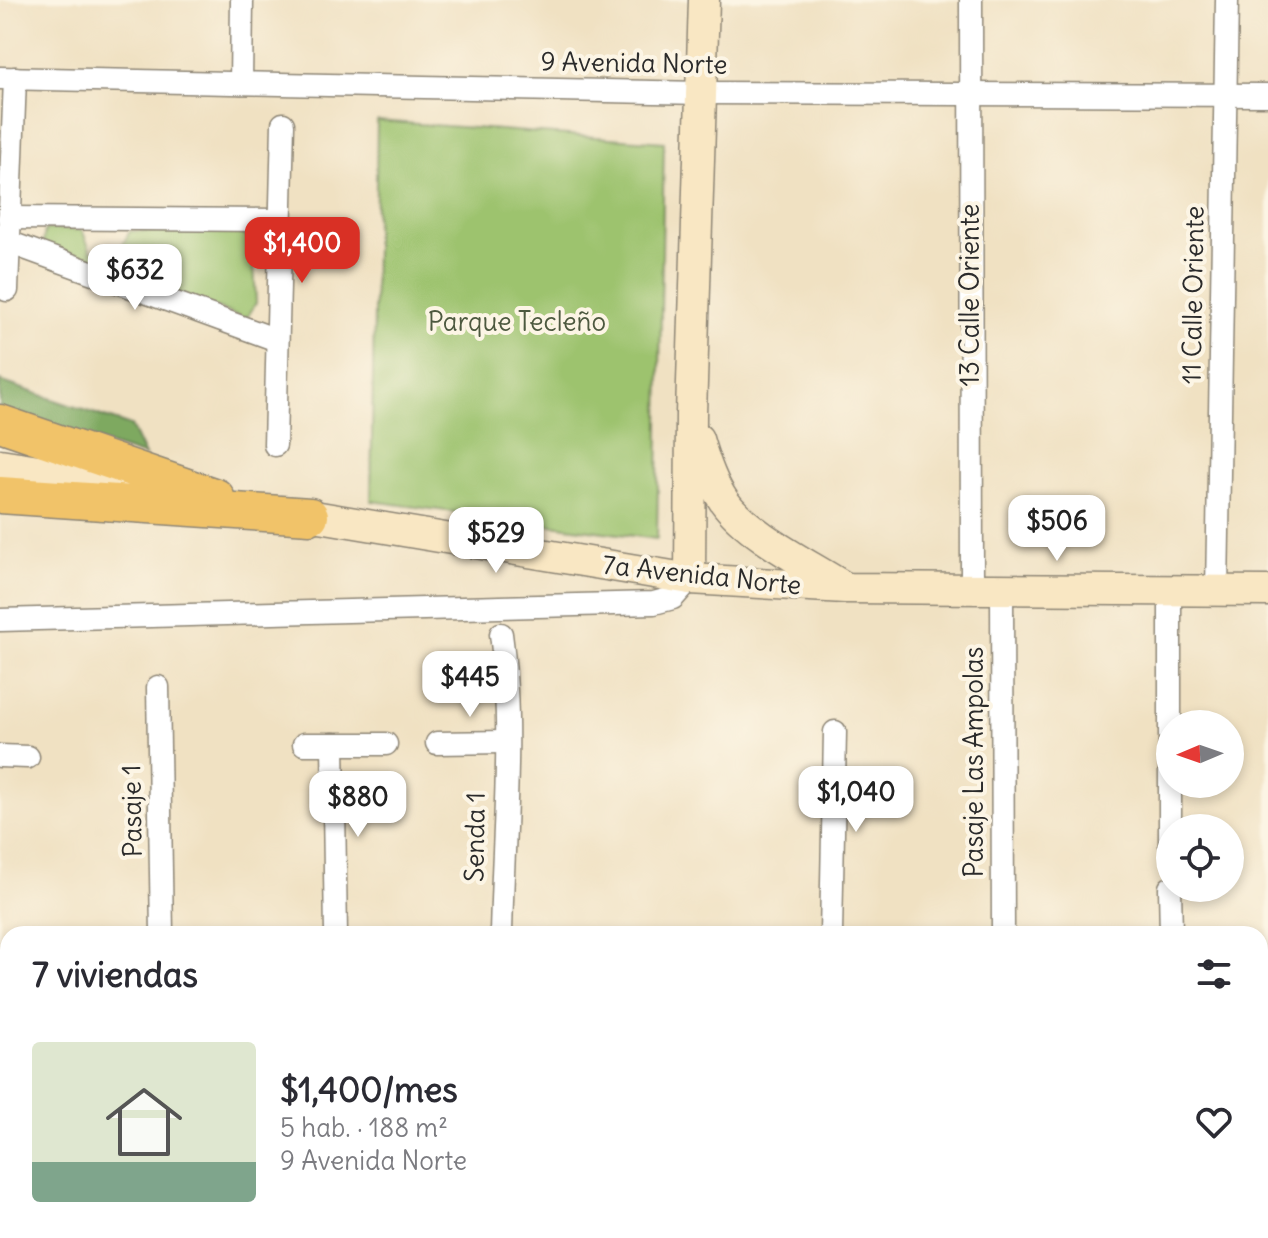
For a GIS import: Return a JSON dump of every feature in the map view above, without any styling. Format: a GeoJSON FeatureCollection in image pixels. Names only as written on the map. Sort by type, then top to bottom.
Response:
{"type":"FeatureCollection","features":[{"type":"Feature","properties":{"kind":"highway"},"geometry":{"type":"LineString","coordinates":[[0,423],[225,500]]}},
{"type":"Feature","properties":{"kind":"highway"},"geometry":{"type":"LineString","coordinates":[[0,495],[310,516]]}},
{"type":"Feature","properties":{"kind":"main road"},"geometry":{"type":"LineString","coordinates":[[690,579],[691,414],[704,0]]}},
{"type":"Feature","properties":{"kind":"main road"},"geometry":{"type":"LineString","coordinates":[[691,414],[707,468],[724,501],[742,521],[845,588]]}},
{"type":"Feature","properties":{"kind":"main road","name":"7a Avenida Norte"},"geometry":{"type":"LineString","coordinates":[[0,464],[690,579],[845,588],[1268,591]]}},
{"type":"Feature","properties":{"kind":"street"},"geometry":{"type":"LineString","coordinates":[[241,83],[242,0]]}},
{"type":"Feature","properties":{"kind":"street","name":"13 Calle Oriente"},"geometry":{"type":"LineString","coordinates":[[971,0],[972,589]]}},
{"type":"Feature","properties":{"kind":"street","name":"11 Calle Oriente"},"geometry":{"type":"LineString","coordinates":[[1217,591],[1227,0]]}},
{"type":"Feature","properties":{"kind":"street"},"geometry":{"type":"LineString","coordinates":[[7,290],[8,78]]}},
{"type":"Feature","properties":{"kind":"street","name":"9 Avenida Norte"},"geometry":{"type":"LineString","coordinates":[[8,78],[701,93],[1268,95]]}},
{"type":"Feature","properties":{"kind":"street"},"geometry":{"type":"LineString","coordinates":[[275,445],[283,124]]}},
{"type":"Feature","properties":{"kind":"street"},"geometry":{"type":"LineString","coordinates":[[9,218],[280,220]]}},
{"type":"Feature","properties":{"kind":"street"},"geometry":{"type":"LineString","coordinates":[[8,242],[277,340]]}},
{"type":"Feature","properties":{"kind":"street"},"geometry":{"type":"LineString","coordinates":[[0,620],[654,603],[673,598],[690,579]]}},
{"type":"Feature","properties":{"kind":"street","name":"Pasaje Las Ampolas"},"geometry":{"type":"LineString","coordinates":[[1002,589],[1003,926]]}},
{"type":"Feature","properties":{"kind":"street"},"geometry":{"type":"LineString","coordinates":[[1170,591],[1170,814]]}},
{"type":"Feature","properties":{"kind":"street","name":"Senda 1"},"geometry":{"type":"LineString","coordinates":[[501,634],[509,697],[505,742],[501,926]]}},
{"type":"Feature","properties":{"kind":"street","name":"Pasaje 1"},"geometry":{"type":"LineString","coordinates":[[158,687],[162,926]]}},
{"type":"Feature","properties":{"kind":"street"},"geometry":{"type":"LineString","coordinates":[[831,926],[835,732]]}},
{"type":"Feature","properties":{"kind":"street"},"geometry":{"type":"LineString","coordinates":[[437,743],[505,742]]}},
{"type":"Feature","properties":{"kind":"street"},"geometry":{"type":"LineString","coordinates":[[304,744],[386,744]]}},
{"type":"Feature","properties":{"kind":"street"},"geometry":{"type":"LineString","coordinates":[[333,744],[336,926]]}},
{"type":"Feature","properties":{"kind":"street"},"geometry":{"type":"LineString","coordinates":[[0,756],[28,757]]}},
{"type":"Feature","properties":{"kind":"street"},"geometry":{"type":"LineString","coordinates":[[1170,902],[1171,926]]}},
{"type":"Feature","properties":{"kind":"green space","name":"Parque Tecleño"},"geometry":{"type":"Polygon","coordinates":[[[377,121],[664,142],[657,539],[371,501],[377,121]]]}},
{"type":"Feature","properties":{"kind":"green space"},"geometry":{"type":"Polygon","coordinates":[[[45,229],[82,230],[91,251],[120,250],[130,231],[239,231],[253,243],[256,303],[246,319],[43,244],[45,229]]]}},
{"type":"Feature","properties":{"kind":"green space"},"geometry":{"type":"Polygon","coordinates":[[[0,381],[131,426],[145,456],[0,411],[0,381]]]}}]}
